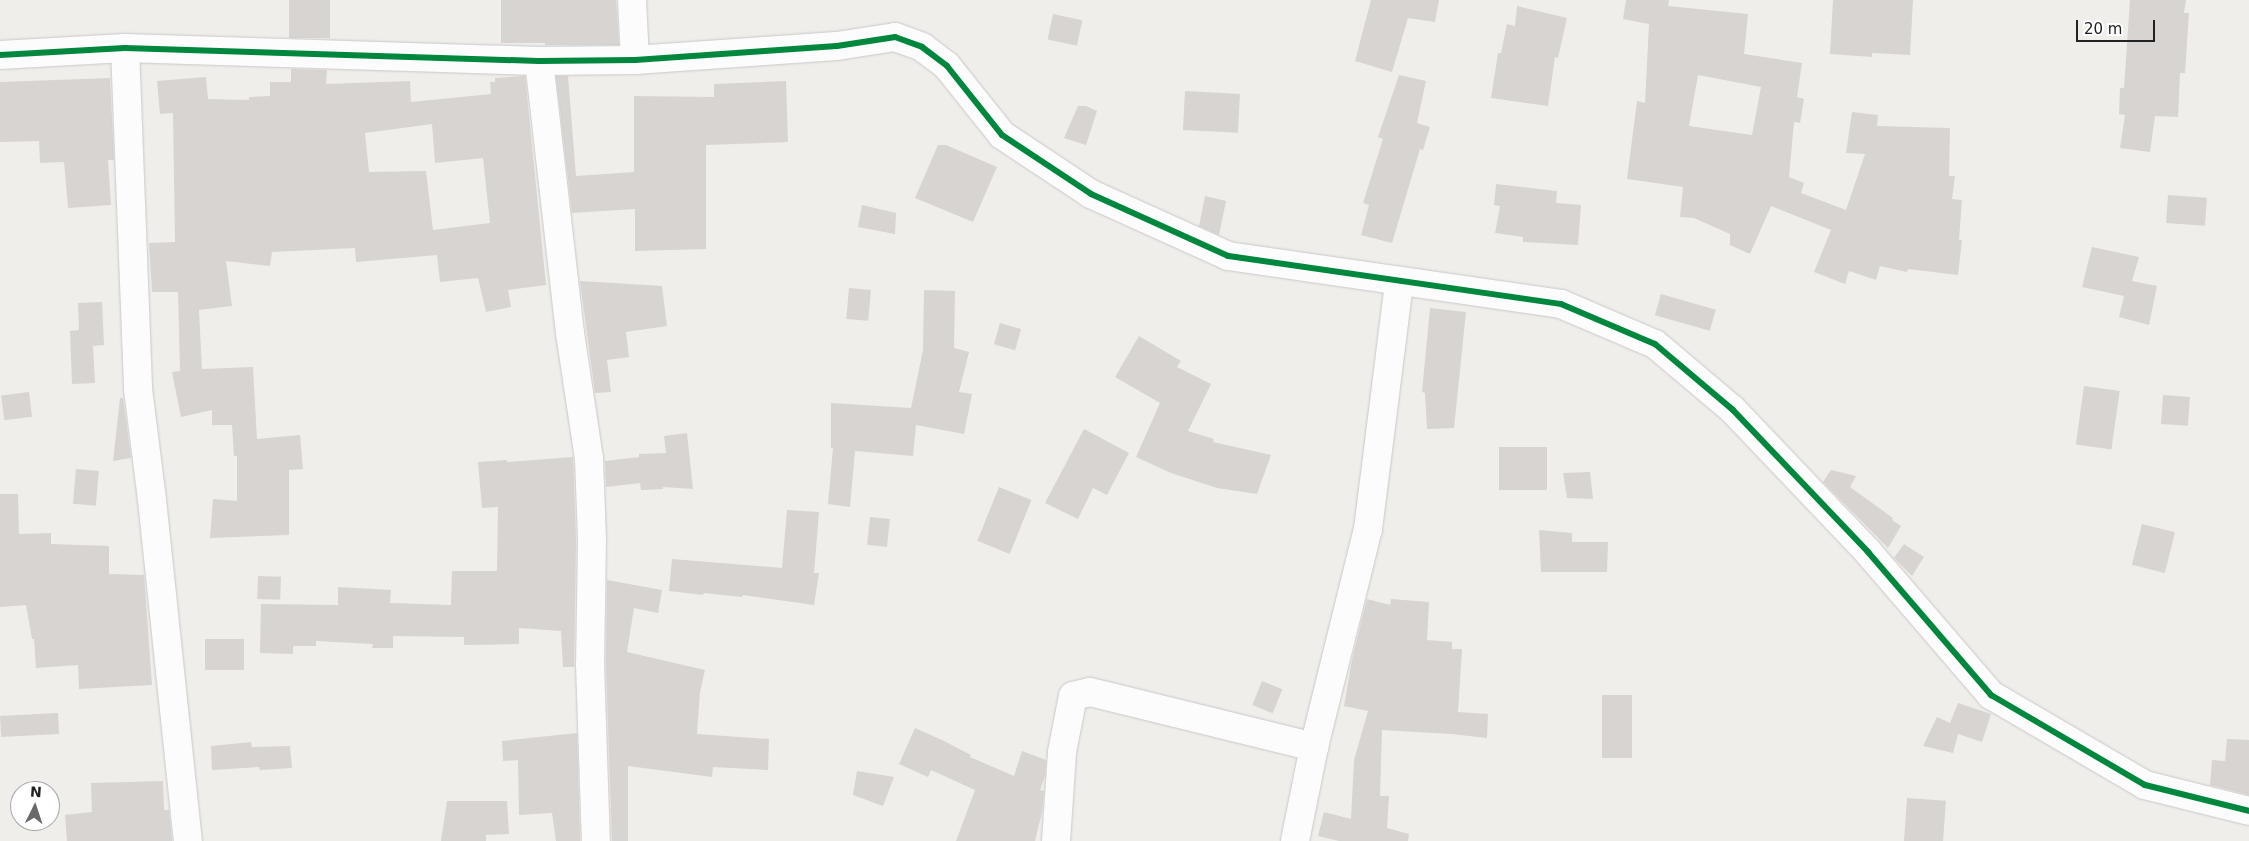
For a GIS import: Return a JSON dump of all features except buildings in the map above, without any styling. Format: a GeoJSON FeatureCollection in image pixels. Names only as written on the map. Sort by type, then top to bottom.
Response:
{"type":"FeatureCollection","features":[{"type":"Feature","properties":{"kind":"street"},"geometry":{"type":"LineString","coordinates":[[632,0],[636,60]]}},
{"type":"Feature","properties":{"kind":"street"},"geometry":{"type":"LineString","coordinates":[[0,55],[125,48],[539,61],[636,60],[837,46],[895,37],[922,47],[941,61],[1002,135],[1090,194],[1228,256],[1561,304],[1656,344],[1733,410],[1868,552],[1991,695],[2145,785],[2249,811]]}},
{"type":"Feature","properties":{"kind":"street"},"geometry":{"type":"LineString","coordinates":[[125,48],[138,389],[152,500],[188,841]]}},
{"type":"Feature","properties":{"kind":"street"},"geometry":{"type":"LineString","coordinates":[[539,61],[571,342],[589,458],[592,540],[590,664],[596,841]]}},
{"type":"Feature","properties":{"kind":"street"},"geometry":{"type":"LineString","coordinates":[[1294,841],[1314,747],[1368,529],[1399,282]]}},
{"type":"Feature","properties":{"kind":"street"},"geometry":{"type":"LineString","coordinates":[[1056,841],[1062,752],[1073,696],[1090,692],[1314,747]]}},
{"type":"Feature","properties":{"kind":"cycle path"},"geometry":{"type":"LineString","coordinates":[[0,55],[125,48],[539,61],[635,60],[837,46],[895,37],[922,47],[947,66],[1002,135],[1091,194],[1228,256],[1561,304],[1655,344],[1733,410],[1868,552],[1991,695],[2145,785],[2249,811]]}}]}
